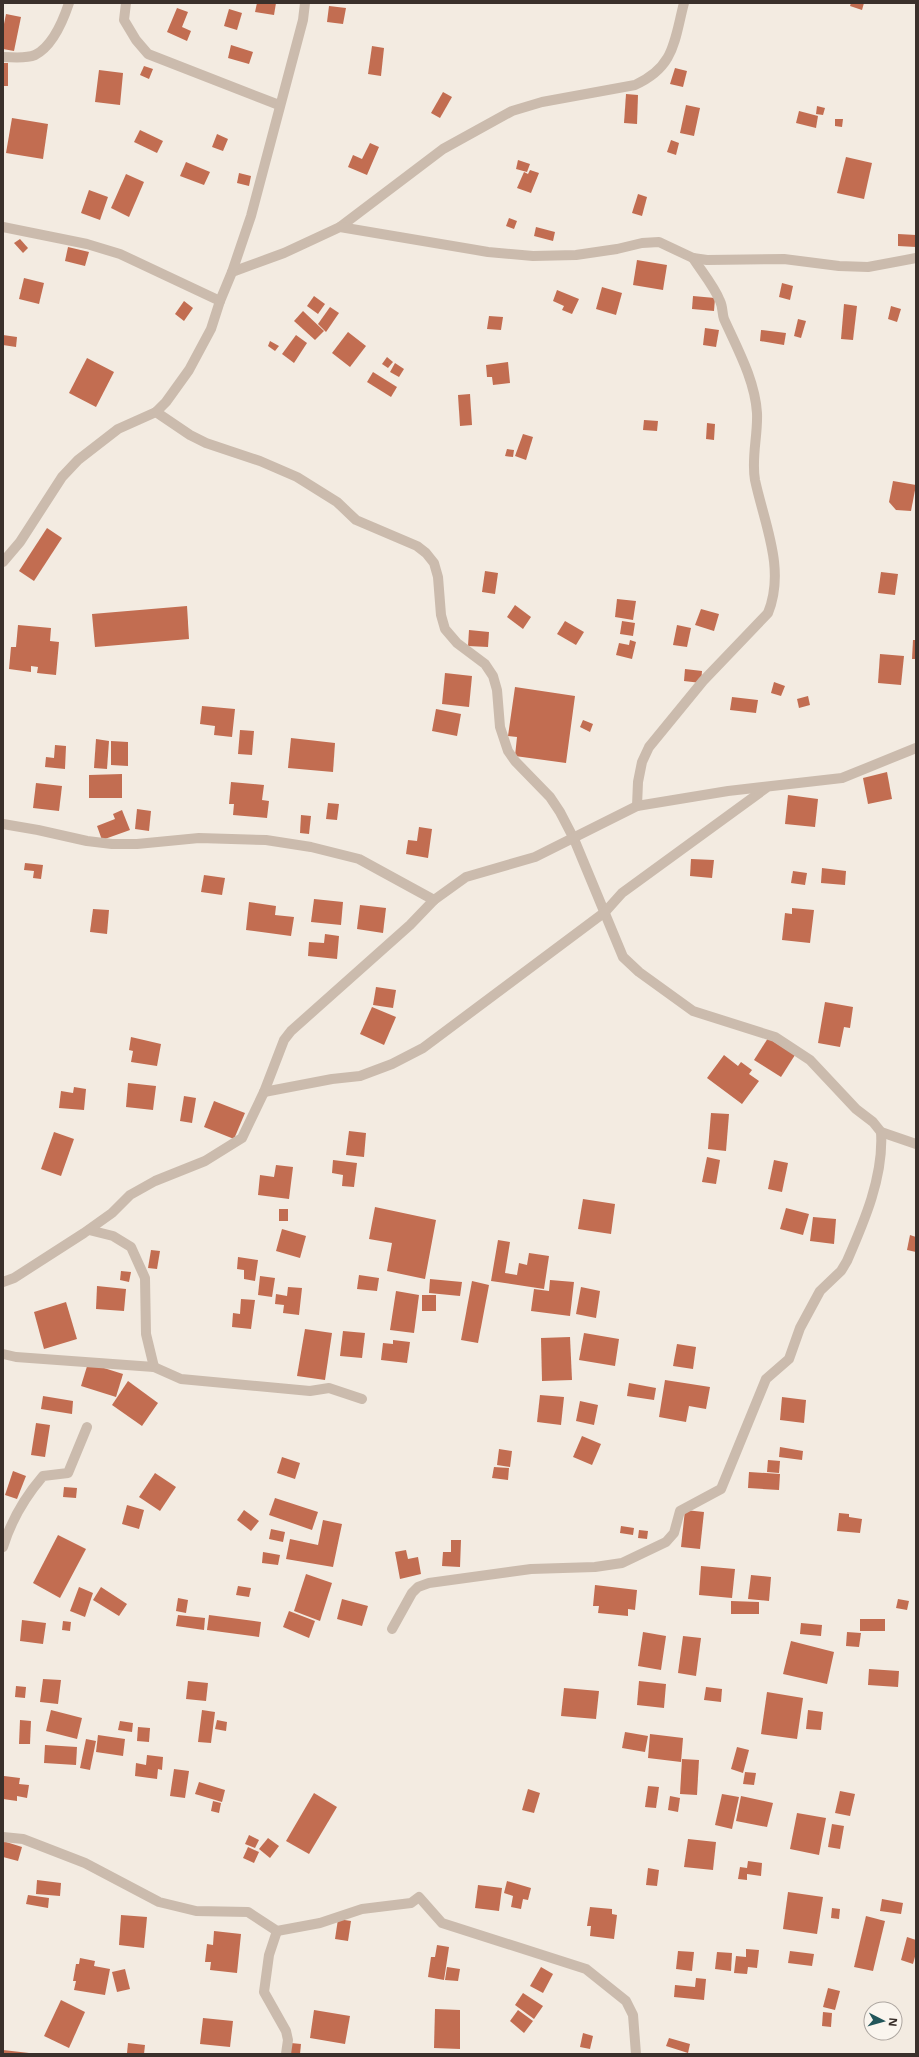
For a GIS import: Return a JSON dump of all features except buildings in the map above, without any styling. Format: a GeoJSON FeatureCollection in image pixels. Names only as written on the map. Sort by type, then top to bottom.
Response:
{"type":"FeatureCollection","features":[{"type":"Feature","properties":{"kind":"street"},"geometry":{"type":"LineString","coordinates":[[3,57],[19,58],[34,55],[45,47],[60,27],[69,3]]}},
{"type":"Feature","properties":{"kind":"street"},"geometry":{"type":"LineString","coordinates":[[126,3],[124,20],[136,40],[148,54],[279,105]]}},
{"type":"Feature","properties":{"kind":"street"},"geometry":{"type":"LineString","coordinates":[[3,562],[20,542],[62,477],[78,460],[118,430],[156,412],[166,402],[189,370],[211,329],[251,216],[279,105],[303,20],[305,3]]}},
{"type":"Feature","properties":{"kind":"street"},"geometry":{"type":"LineString","coordinates":[[232,272],[284,253],[340,227],[443,149],[512,111],[542,102],[635,85],[649,79],[663,67],[668,57],[684,3]]}},
{"type":"Feature","properties":{"kind":"street"},"geometry":{"type":"LineString","coordinates":[[3,227],[87,244],[120,254],[220,301]]}},
{"type":"Feature","properties":{"kind":"street"},"geometry":{"type":"LineString","coordinates":[[340,227],[488,252],[533,256],[576,254],[617,249],[642,243],[660,242],[693,258],[707,260],[784,259],[839,266],[868,267],[916,258]]}},
{"type":"Feature","properties":{"kind":"street"},"geometry":{"type":"LineString","coordinates":[[637,806],[638,782],[642,762],[649,747],[703,681],[768,613],[774,599],[775,583],[773,554],[753,468],[757,432],[755,400],[745,368],[723,317],[721,302],[693,258]]}},
{"type":"Feature","properties":{"kind":"street"},"geometry":{"type":"LineString","coordinates":[[156,412],[190,435],[206,443],[260,461],[297,476],[337,502],[356,520],[417,546],[426,553],[434,563],[438,577],[441,615],[445,629],[457,643],[485,664],[493,676],[497,690],[500,727],[508,751],[515,761],[550,797],[574,839],[623,957],[638,972],[693,1011],[775,1036],[810,1060],[856,1109],[873,1122],[882,1132],[916,1144]]}},
{"type":"Feature","properties":{"kind":"street"},"geometry":{"type":"LineString","coordinates":[[3,1282],[14,1278],[89,1230],[112,1212],[130,1195],[155,1181],[205,1161],[242,1138],[264,1092],[284,1040],[291,1031],[404,930],[434,900],[466,877],[535,857],[574,839],[637,806],[728,791],[766,788],[842,778],[916,748]]}},
{"type":"Feature","properties":{"kind":"street"},"geometry":{"type":"LineString","coordinates":[[264,1092],[332,1079],[360,1076],[392,1064],[423,1048],[605,912],[622,894],[766,788]]}},
{"type":"Feature","properties":{"kind":"street"},"geometry":{"type":"LineString","coordinates":[[3,824],[87,841],[112,844],[137,844],[199,838],[266,840],[311,847],[359,859],[434,900]]}},
{"type":"Feature","properties":{"kind":"street"},"geometry":{"type":"LineString","coordinates":[[392,1629],[412,1594],[418,1587],[429,1583],[531,1569],[595,1567],[622,1563],[666,1542],[674,1533],[680,1511],[721,1490],[766,1379],[789,1358],[800,1328],[820,1291],[841,1271],[847,1262],[874,1188],[882,1149],[882,1132]]}},
{"type":"Feature","properties":{"kind":"street"},"geometry":{"type":"LineString","coordinates":[[89,1230],[113,1236],[131,1248],[145,1278],[146,1334],[154,1367]]}},
{"type":"Feature","properties":{"kind":"street"},"geometry":{"type":"LineString","coordinates":[[3,1354],[16,1357],[154,1367],[181,1379],[310,1391],[329,1388],[362,1399]]}},
{"type":"Feature","properties":{"kind":"street"},"geometry":{"type":"LineString","coordinates":[[3,1547],[15,1518],[30,1492],[43,1476],[68,1473],[88,1427]]}},
{"type":"Feature","properties":{"kind":"street"},"geometry":{"type":"LineString","coordinates":[[3,1836],[23,1839],[84,1863],[159,1902],[196,1911],[248,1912],[277,1931],[320,1924],[362,1910],[411,1903],[419,1897],[442,1923],[586,1969],[626,2001],[633,2015],[636,2054]]}},
{"type":"Feature","properties":{"kind":"street"},"geometry":{"type":"LineString","coordinates":[[277,1931],[269,1955],[264,1992],[286,2031],[288,2040],[286,2054]]}}]}
